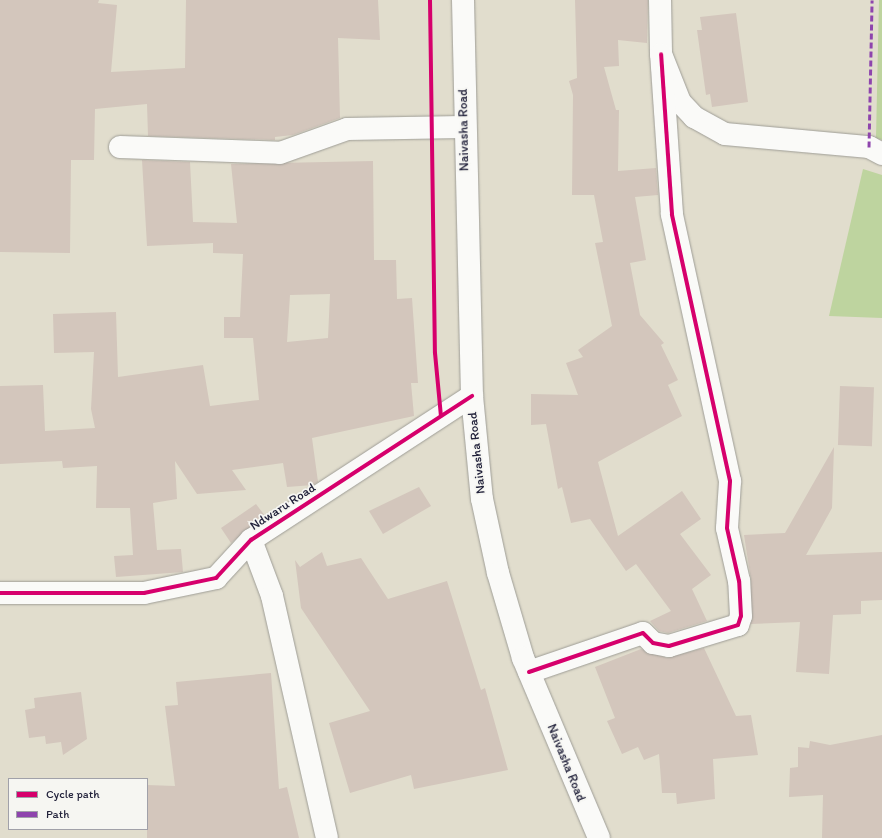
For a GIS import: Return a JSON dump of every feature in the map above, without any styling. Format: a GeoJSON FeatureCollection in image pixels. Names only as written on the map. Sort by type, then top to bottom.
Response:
{"type":"FeatureCollection","features":[{"type":"Feature","properties":{"kind":"street","name":"Naivasha Road"},"geometry":{"type":"LineString","coordinates":[[463,0],[463,127],[472,396],[482,500],[498,573],[529,672],[599,838]]}},
{"type":"Feature","properties":{"kind":"street"},"geometry":{"type":"LineString","coordinates":[[529,672],[643,633],[653,643],[670,646],[738,624],[741,616],[739,581],[727,528],[730,481],[672,214],[661,54],[660,0]]}},
{"type":"Feature","properties":{"kind":"street"},"geometry":{"type":"LineString","coordinates":[[661,54],[680,102],[694,117],[725,134],[869,147],[882,154]]}},
{"type":"Feature","properties":{"kind":"street"},"geometry":{"type":"LineString","coordinates":[[120,147],[280,153],[348,129],[463,127]]}},
{"type":"Feature","properties":{"kind":"street","name":"Ndwaru Road"},"geometry":{"type":"LineString","coordinates":[[0,593],[144,593],[216,578],[251,540],[472,396]]}},
{"type":"Feature","properties":{"kind":"street"},"geometry":{"type":"LineString","coordinates":[[251,540],[272,596],[328,838]]}},
{"type":"Feature","properties":{"kind":"green space"},"geometry":{"type":"Polygon","coordinates":[[[879,0],[882,0],[882,140],[876,138],[879,0]]]}},
{"type":"Feature","properties":{"kind":"green space"},"geometry":{"type":"Polygon","coordinates":[[[863,169],[882,175],[882,318],[829,316],[863,169]]]}},
{"type":"Feature","properties":{"kind":"building"},"geometry":{"type":"Polygon","coordinates":[[[0,0],[99,0],[98,3],[117,5],[111,72],[185,68],[186,0],[378,0],[380,40],[338,38],[340,118],[293,135],[275,137],[275,140],[148,136],[147,104],[95,109],[94,160],[71,160],[70,253],[0,252],[0,0]]]}},
{"type":"Feature","properties":{"kind":"building"},"geometry":{"type":"Polygon","coordinates":[[[575,0],[648,0],[647,43],[618,40],[619,66],[604,67],[616,110],[619,110],[618,171],[656,168],[658,195],[635,197],[646,260],[630,263],[640,315],[664,343],[661,345],[678,380],[668,385],[682,416],[598,462],[618,536],[682,491],[701,519],[680,534],[711,575],[692,589],[707,621],[668,633],[659,631],[650,621],[671,611],[636,564],[626,571],[590,519],[571,523],[562,487],[558,489],[546,424],[531,425],[531,394],[578,395],[566,363],[583,357],[578,350],[612,326],[595,243],[603,242],[594,195],[572,195],[573,95],[569,81],[577,78],[575,0]]]}},
{"type":"Feature","properties":{"kind":"building"},"geometry":{"type":"Polygon","coordinates":[[[736,13],[748,102],[712,107],[710,94],[706,95],[697,30],[702,30],[700,17],[736,13]]]}},
{"type":"Feature","properties":{"kind":"building"},"geometry":{"type":"Polygon","coordinates":[[[142,160],[190,162],[193,222],[237,223],[231,164],[373,161],[374,260],[396,260],[397,299],[412,298],[418,383],[411,383],[414,416],[312,438],[318,482],[313,485],[287,487],[283,463],[232,470],[246,490],[197,494],[175,461],[177,499],[153,503],[157,550],[181,549],[183,572],[116,577],[114,556],[133,555],[130,508],[96,508],[97,466],[63,468],[62,461],[0,464],[0,386],[43,385],[45,431],[95,428],[91,409],[94,352],[54,353],[53,314],[116,312],[118,377],[203,365],[210,406],[259,400],[253,338],[224,338],[224,317],[240,317],[243,254],[213,253],[213,243],[147,246],[142,160]],[[330,294],[290,295],[287,342],[328,338],[330,294]]]}},
{"type":"Feature","properties":{"kind":"building"},"geometry":{"type":"Polygon","coordinates":[[[840,386],[874,387],[872,446],[838,445],[840,386]]]}},
{"type":"Feature","properties":{"kind":"building"},"geometry":{"type":"Polygon","coordinates":[[[834,447],[832,508],[806,555],[882,552],[882,600],[861,601],[861,614],[833,615],[829,674],[796,672],[800,622],[751,624],[751,580],[744,535],[785,533],[834,447]]]}},
{"type":"Feature","properties":{"kind":"building"},"geometry":{"type":"Polygon","coordinates":[[[419,487],[431,506],[383,534],[369,511],[419,487]]]}},
{"type":"Feature","properties":{"kind":"building"},"geometry":{"type":"Polygon","coordinates":[[[256,504],[265,516],[231,543],[221,528],[256,504]]]}},
{"type":"Feature","properties":{"kind":"building"},"geometry":{"type":"Polygon","coordinates":[[[322,552],[327,566],[361,558],[388,599],[447,581],[481,690],[485,688],[508,770],[414,789],[411,775],[350,793],[329,723],[370,711],[301,608],[295,560],[300,567],[322,552]]]}},
{"type":"Feature","properties":{"kind":"building"},"geometry":{"type":"Polygon","coordinates":[[[704,648],[736,716],[751,715],[758,755],[713,759],[715,799],[677,804],[676,793],[662,793],[659,754],[644,760],[638,747],[622,754],[607,721],[615,718],[595,667],[641,649],[667,658],[704,648]]]}},
{"type":"Feature","properties":{"kind":"building"},"geometry":{"type":"Polygon","coordinates":[[[271,673],[279,789],[287,787],[299,838],[147,838],[148,785],[175,786],[165,706],[178,705],[176,682],[271,673]]]}},
{"type":"Feature","properties":{"kind":"building"},"geometry":{"type":"Polygon","coordinates":[[[81,692],[87,739],[63,755],[61,742],[46,744],[45,736],[29,738],[25,710],[35,708],[34,698],[81,692]]]}},
{"type":"Feature","properties":{"kind":"building"},"geometry":{"type":"Polygon","coordinates":[[[882,735],[882,838],[822,838],[823,795],[789,797],[790,768],[798,767],[798,747],[809,748],[810,741],[830,745],[882,735]]]}},
{"type":"Feature","properties":{"kind":"marked path"},"geometry":{"type":"LineString","coordinates":[[869,147],[872,0]]}},
{"type":"Feature","properties":{"kind":"cycle path"},"geometry":{"type":"LineString","coordinates":[[430,0],[435,353],[441,416]]}},
{"type":"Feature","properties":{"kind":"cycle path"},"geometry":{"type":"LineString","coordinates":[[529,672],[643,633],[653,643],[669,646],[738,625],[741,616],[739,581],[727,528],[730,481],[672,214],[661,54]]}},
{"type":"Feature","properties":{"kind":"cycle path"},"geometry":{"type":"LineString","coordinates":[[0,593],[144,593],[216,578],[251,540],[472,396]]}}]}
